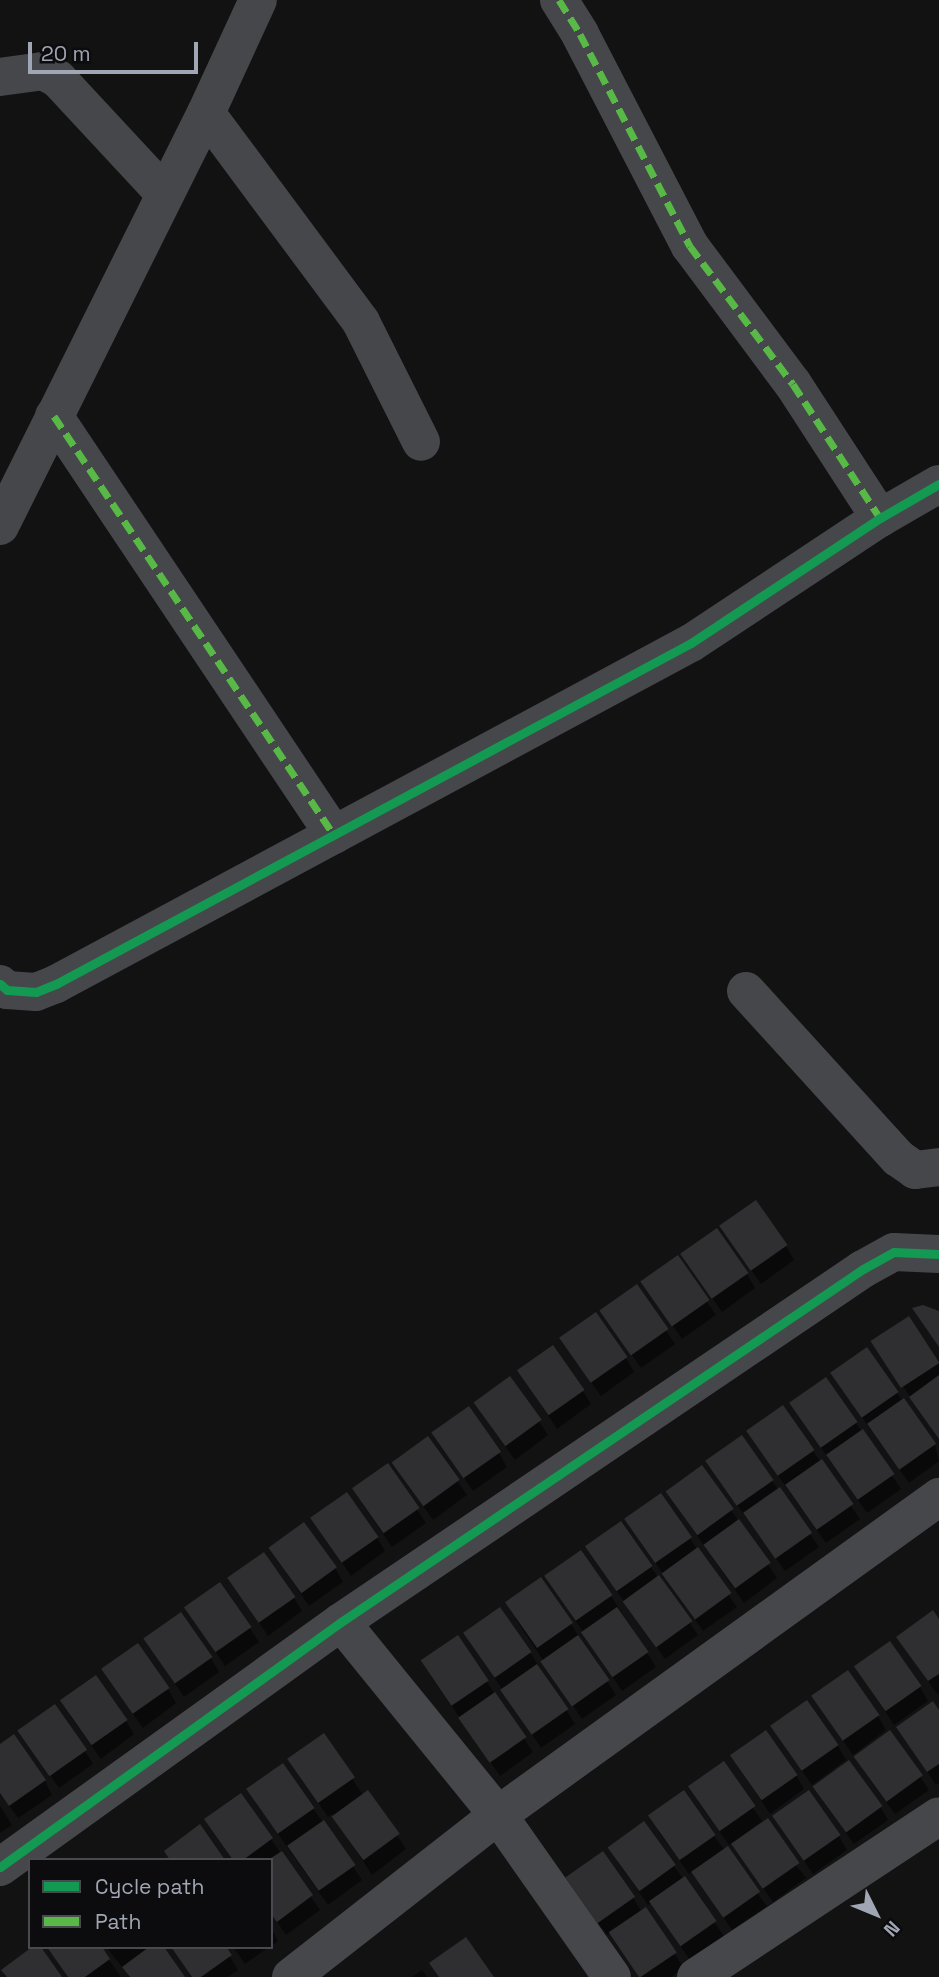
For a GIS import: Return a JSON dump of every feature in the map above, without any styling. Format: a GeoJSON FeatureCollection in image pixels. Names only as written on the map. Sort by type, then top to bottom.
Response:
{"type":"FeatureCollection","features":[{"type":"Feature","properties":{"kind":"street"},"geometry":{"type":"LineString","coordinates":[[0,526],[206,113],[258,0]]}},
{"type":"Feature","properties":{"kind":"street"},"geometry":{"type":"LineString","coordinates":[[559,0],[580,34],[690,246],[793,384],[880,519]]}},
{"type":"Feature","properties":{"kind":"street"},"geometry":{"type":"LineString","coordinates":[[0,77],[43,71],[58,79],[165,194]]}},
{"type":"Feature","properties":{"kind":"street"},"geometry":{"type":"LineString","coordinates":[[206,113],[361,322],[421,442]]}},
{"type":"Feature","properties":{"kind":"street"},"geometry":{"type":"LineString","coordinates":[[54,416],[334,835]]}},
{"type":"Feature","properties":{"kind":"street"},"geometry":{"type":"LineString","coordinates":[[0,984],[7,989],[36,992],[56,984],[691,643],[880,519],[939,484]]}},
{"type":"Feature","properties":{"kind":"street"},"geometry":{"type":"LineString","coordinates":[[746,991],[898,1158],[915,1170],[939,1167]]}},
{"type":"Feature","properties":{"kind":"street"},"geometry":{"type":"LineString","coordinates":[[0,1867],[341,1622],[863,1269],[894,1252],[939,1254]]}},
{"type":"Feature","properties":{"kind":"street"},"geometry":{"type":"LineString","coordinates":[[291,1977],[498,1815],[939,1497]]}},
{"type":"Feature","properties":{"kind":"street"},"geometry":{"type":"LineString","coordinates":[[341,1622],[498,1815],[612,1977]]}},
{"type":"Feature","properties":{"kind":"street"},"geometry":{"type":"LineString","coordinates":[[696,1977],[939,1816]]}},
{"type":"Feature","properties":{"kind":"building"},"geometry":{"type":"Polygon","coordinates":[[[756,1200],[788,1245],[751,1271],[719,1226],[756,1200]]]}},
{"type":"Feature","properties":{"kind":"building"},"geometry":{"type":"Polygon","coordinates":[[[717,1228],[749,1273],[712,1299],[680,1254],[717,1228]]]}},
{"type":"Feature","properties":{"kind":"building"},"geometry":{"type":"Polygon","coordinates":[[[678,1255],[710,1300],[672,1326],[640,1281],[678,1255]]]}},
{"type":"Feature","properties":{"kind":"building"},"geometry":{"type":"Polygon","coordinates":[[[637,1284],[669,1329],[631,1355],[599,1310],[637,1284]]]}},
{"type":"Feature","properties":{"kind":"building"},"geometry":{"type":"Polygon","coordinates":[[[923,1305],[939,1311],[939,1347],[912,1308],[923,1305]]]}},
{"type":"Feature","properties":{"kind":"building"},"geometry":{"type":"Polygon","coordinates":[[[596,1312],[628,1357],[591,1383],[559,1338],[596,1312]]]}},
{"type":"Feature","properties":{"kind":"building"},"geometry":{"type":"Polygon","coordinates":[[[909,1316],[939,1363],[901,1388],[870,1341],[909,1316]]]}},
{"type":"Feature","properties":{"kind":"building"},"geometry":{"type":"Polygon","coordinates":[[[553,1345],[585,1390],[549,1415],[517,1370],[553,1345]]]}},
{"type":"Feature","properties":{"kind":"building"},"geometry":{"type":"Polygon","coordinates":[[[867,1347],[899,1392],[862,1418],[830,1373],[867,1347]]]}},
{"type":"Feature","properties":{"kind":"building"},"geometry":{"type":"Polygon","coordinates":[[[939,1375],[939,1439],[909,1397],[939,1375]]]}},
{"type":"Feature","properties":{"kind":"building"},"geometry":{"type":"Polygon","coordinates":[[[510,1376],[542,1420],[505,1446],[474,1402],[510,1376]]]}},
{"type":"Feature","properties":{"kind":"building"},"geometry":{"type":"Polygon","coordinates":[[[826,1377],[858,1422],[821,1448],[789,1403],[826,1377]]]}},
{"type":"Feature","properties":{"kind":"building"},"geometry":{"type":"Polygon","coordinates":[[[904,1398],[936,1444],[899,1470],[867,1424],[904,1398]]]}},
{"type":"Feature","properties":{"kind":"building"},"geometry":{"type":"Polygon","coordinates":[[[783,1405],[815,1450],[778,1476],[746,1431],[783,1405]]]}},
{"type":"Feature","properties":{"kind":"building"},"geometry":{"type":"Polygon","coordinates":[[[469,1406],[501,1452],[463,1478],[431,1432],[469,1406]]]}},
{"type":"Feature","properties":{"kind":"building"},"geometry":{"type":"Polygon","coordinates":[[[863,1429],[895,1474],[858,1500],[826,1455],[863,1429]]]}},
{"type":"Feature","properties":{"kind":"building"},"geometry":{"type":"Polygon","coordinates":[[[742,1435],[774,1480],[737,1506],[705,1461],[742,1435]]]}},
{"type":"Feature","properties":{"kind":"building"},"geometry":{"type":"Polygon","coordinates":[[[428,1436],[460,1480],[423,1506],[392,1462],[428,1436]]]}},
{"type":"Feature","properties":{"kind":"building"},"geometry":{"type":"Polygon","coordinates":[[[822,1459],[854,1504],[817,1530],[785,1485],[822,1459]]]}},
{"type":"Feature","properties":{"kind":"building"},"geometry":{"type":"Polygon","coordinates":[[[388,1463],[420,1508],[384,1533],[352,1488],[388,1463]]]}},
{"type":"Feature","properties":{"kind":"building"},"geometry":{"type":"Polygon","coordinates":[[[702,1465],[734,1509],[697,1535],[666,1491],[702,1465]]]}},
{"type":"Feature","properties":{"kind":"building"},"geometry":{"type":"Polygon","coordinates":[[[780,1487],[812,1533],[775,1559],[743,1513],[780,1487]]]}},
{"type":"Feature","properties":{"kind":"building"},"geometry":{"type":"Polygon","coordinates":[[[347,1492],[379,1537],[342,1563],[310,1518],[347,1492]]]}},
{"type":"Feature","properties":{"kind":"building"},"geometry":{"type":"Polygon","coordinates":[[[661,1493],[692,1537],[655,1563],[624,1519],[661,1493]]]}},
{"type":"Feature","properties":{"kind":"building"},"geometry":{"type":"Polygon","coordinates":[[[739,1519],[771,1563],[735,1589],[703,1545],[739,1519]]]}},
{"type":"Feature","properties":{"kind":"building"},"geometry":{"type":"Polygon","coordinates":[[[621,1521],[653,1566],[617,1591],[585,1546],[621,1521]]]}},
{"type":"Feature","properties":{"kind":"building"},"geometry":{"type":"Polygon","coordinates":[[[304,1522],[337,1567],[301,1593],[268,1548],[304,1522]]]}},
{"type":"Feature","properties":{"kind":"building"},"geometry":{"type":"Polygon","coordinates":[[[698,1547],[732,1593],[695,1620],[662,1573],[698,1547]]]}},
{"type":"Feature","properties":{"kind":"building"},"geometry":{"type":"Polygon","coordinates":[[[581,1550],[613,1595],[576,1621],[544,1576],[581,1550]]]}},
{"type":"Feature","properties":{"kind":"building"},"geometry":{"type":"Polygon","coordinates":[[[264,1552],[296,1597],[259,1623],[227,1578],[264,1552]]]}},
{"type":"Feature","properties":{"kind":"building"},"geometry":{"type":"Polygon","coordinates":[[[659,1575],[693,1621],[656,1648],[623,1601],[659,1575]]]}},
{"type":"Feature","properties":{"kind":"building"},"geometry":{"type":"Polygon","coordinates":[[[541,1577],[573,1623],[537,1648],[505,1602],[541,1577]]]}},
{"type":"Feature","properties":{"kind":"building"},"geometry":{"type":"Polygon","coordinates":[[[220,1582],[252,1627],[216,1652],[184,1607],[220,1582]]]}},
{"type":"Feature","properties":{"kind":"building"},"geometry":{"type":"Polygon","coordinates":[[[500,1607],[532,1652],[495,1678],[463,1633],[500,1607]]]}},
{"type":"Feature","properties":{"kind":"building"},"geometry":{"type":"Polygon","coordinates":[[[617,1607],[649,1652],[613,1677],[581,1632],[617,1607]]]}},
{"type":"Feature","properties":{"kind":"building"},"geometry":{"type":"Polygon","coordinates":[[[933,1610],[939,1619],[939,1674],[928,1681],[896,1637],[933,1610]]]}},
{"type":"Feature","properties":{"kind":"building"},"geometry":{"type":"Polygon","coordinates":[[[181,1612],[213,1657],[175,1683],[143,1638],[181,1612]]]}},
{"type":"Feature","properties":{"kind":"building"},"geometry":{"type":"Polygon","coordinates":[[[458,1635],[489,1681],[451,1706],[421,1660],[458,1635]]]}},
{"type":"Feature","properties":{"kind":"building"},"geometry":{"type":"Polygon","coordinates":[[[578,1635],[610,1680],[572,1706],[540,1661],[578,1635]]]}},
{"type":"Feature","properties":{"kind":"building"},"geometry":{"type":"Polygon","coordinates":[[[890,1641],[922,1686],[886,1711],[854,1666],[890,1641]]]}},
{"type":"Feature","properties":{"kind":"building"},"geometry":{"type":"Polygon","coordinates":[[[138,1643],[170,1688],[133,1714],[101,1669],[138,1643]]]}},
{"type":"Feature","properties":{"kind":"building"},"geometry":{"type":"Polygon","coordinates":[[[537,1664],[569,1709],[532,1735],[500,1690],[537,1664]]]}},
{"type":"Feature","properties":{"kind":"building"},"geometry":{"type":"Polygon","coordinates":[[[848,1670],[880,1715],[843,1741],[811,1696],[848,1670]]]}},
{"type":"Feature","properties":{"kind":"building"},"geometry":{"type":"Polygon","coordinates":[[[96,1675],[128,1720],[92,1745],[60,1700],[96,1675]]]}},
{"type":"Feature","properties":{"kind":"building"},"geometry":{"type":"Polygon","coordinates":[[[495,1692],[527,1737],[490,1763],[458,1718],[495,1692]]]}},
{"type":"Feature","properties":{"kind":"building"},"geometry":{"type":"Polygon","coordinates":[[[807,1700],[839,1745],[802,1771],[770,1726],[807,1700]]]}},
{"type":"Feature","properties":{"kind":"building"},"geometry":{"type":"Polygon","coordinates":[[[933,1701],[939,1710],[939,1764],[927,1772],[896,1727],[933,1701]]]}},
{"type":"Feature","properties":{"kind":"building"},"geometry":{"type":"Polygon","coordinates":[[[55,1704],[87,1750],[49,1776],[17,1730],[55,1704]]]}},
{"type":"Feature","properties":{"kind":"building"},"geometry":{"type":"Polygon","coordinates":[[[766,1730],[798,1775],[762,1800],[730,1755],[766,1730]]]}},
{"type":"Feature","properties":{"kind":"building"},"geometry":{"type":"Polygon","coordinates":[[[890,1730],[923,1775],[887,1802],[854,1756],[890,1730]]]}},
{"type":"Feature","properties":{"kind":"building"},"geometry":{"type":"Polygon","coordinates":[[[324,1733],[355,1777],[318,1803],[287,1759],[324,1733]]]}},
{"type":"Feature","properties":{"kind":"building"},"geometry":{"type":"Polygon","coordinates":[[[14,1734],[46,1780],[9,1806],[0,1793],[0,1744],[14,1734]]]}},
{"type":"Feature","properties":{"kind":"building"},"geometry":{"type":"Polygon","coordinates":[[[849,1760],[883,1806],[846,1833],[813,1786],[849,1760]]]}},
{"type":"Feature","properties":{"kind":"building"},"geometry":{"type":"Polygon","coordinates":[[[724,1761],[756,1806],[720,1831],[688,1786],[724,1761]]]}},
{"type":"Feature","properties":{"kind":"building"},"geometry":{"type":"Polygon","coordinates":[[[283,1763],[315,1808],[278,1834],[246,1789],[283,1763]]]}},
{"type":"Feature","properties":{"kind":"building"},"geometry":{"type":"Polygon","coordinates":[[[368,1790],[400,1834],[363,1860],[332,1816],[368,1790]]]}},
{"type":"Feature","properties":{"kind":"building"},"geometry":{"type":"Polygon","coordinates":[[[684,1790],[716,1835],[680,1860],[648,1815],[684,1790]]]}},
{"type":"Feature","properties":{"kind":"building"},"geometry":{"type":"Polygon","coordinates":[[[809,1790],[841,1835],[804,1861],[772,1816],[809,1790]]]}},
{"type":"Feature","properties":{"kind":"building"},"geometry":{"type":"Polygon","coordinates":[[[241,1793],[273,1838],[246,1858],[232,1858],[204,1819],[241,1793]]]}},
{"type":"Feature","properties":{"kind":"building"},"geometry":{"type":"Polygon","coordinates":[[[768,1818],[800,1863],[763,1889],[731,1844],[768,1818]]]}},
{"type":"Feature","properties":{"kind":"building"},"geometry":{"type":"Polygon","coordinates":[[[324,1820],[356,1865],[319,1891],[287,1846],[324,1820]]]}},
{"type":"Feature","properties":{"kind":"building"},"geometry":{"type":"Polygon","coordinates":[[[644,1821],[676,1865],[639,1891],[608,1847],[644,1821]]]}},
{"type":"Feature","properties":{"kind":"building"},"geometry":{"type":"Polygon","coordinates":[[[200,1824],[224,1858],[169,1858],[164,1851],[200,1824]]]}},
{"type":"Feature","properties":{"kind":"building"},"geometry":{"type":"Polygon","coordinates":[[[728,1846],[760,1892],[723,1918],[691,1872],[728,1846]]]}},
{"type":"Feature","properties":{"kind":"building"},"geometry":{"type":"Polygon","coordinates":[[[282,1851],[313,1895],[277,1922],[273,1917],[271,1858],[282,1851]]]}},
{"type":"Feature","properties":{"kind":"building"},"geometry":{"type":"Polygon","coordinates":[[[603,1851],[635,1897],[597,1923],[565,1877],[603,1851]]]}},
{"type":"Feature","properties":{"kind":"building"},"geometry":{"type":"Polygon","coordinates":[[[685,1876],[717,1921],[681,1946],[649,1901],[685,1876]]]}},
{"type":"Feature","properties":{"kind":"building"},"geometry":{"type":"Polygon","coordinates":[[[646,1907],[677,1953],[639,1977],[609,1932],[646,1907]]]}},
{"type":"Feature","properties":{"kind":"building"},"geometry":{"type":"Polygon","coordinates":[[[466,1937],[494,1977],[439,1977],[429,1963],[466,1937]]]}},
{"type":"Feature","properties":{"kind":"building"},"geometry":{"type":"Polygon","coordinates":[[[29,1949],[42,1949],[62,1977],[7,1977],[1,1970],[29,1949]]]}},
{"type":"Feature","properties":{"kind":"building"},"geometry":{"type":"Polygon","coordinates":[[[48,1949],[103,1949],[110,1959],[85,1977],[68,1977],[48,1949]]]}},
{"type":"Feature","properties":{"kind":"building"},"geometry":{"type":"Polygon","coordinates":[[[146,1949],[165,1949],[185,1977],[130,1977],[122,1967],[146,1949]]]}},
{"type":"Feature","properties":{"kind":"building"},"geometry":{"type":"Polygon","coordinates":[[[172,1949],[228,1949],[232,1955],[201,1977],[192,1977],[172,1949]]]}},
{"type":"Feature","properties":{"kind":"marked path"},"geometry":{"type":"LineString","coordinates":[[559,0],[580,34],[690,246],[793,384],[880,518]]}},
{"type":"Feature","properties":{"kind":"marked path"},"geometry":{"type":"LineString","coordinates":[[54,416],[334,835]]}},
{"type":"Feature","properties":{"kind":"cycle path"},"geometry":{"type":"LineString","coordinates":[[0,984],[7,990],[36,992],[56,984],[691,643],[880,518],[939,484]]}},
{"type":"Feature","properties":{"kind":"cycle path"},"geometry":{"type":"LineString","coordinates":[[0,1867],[341,1622],[863,1269],[894,1252],[939,1254]]}}]}
